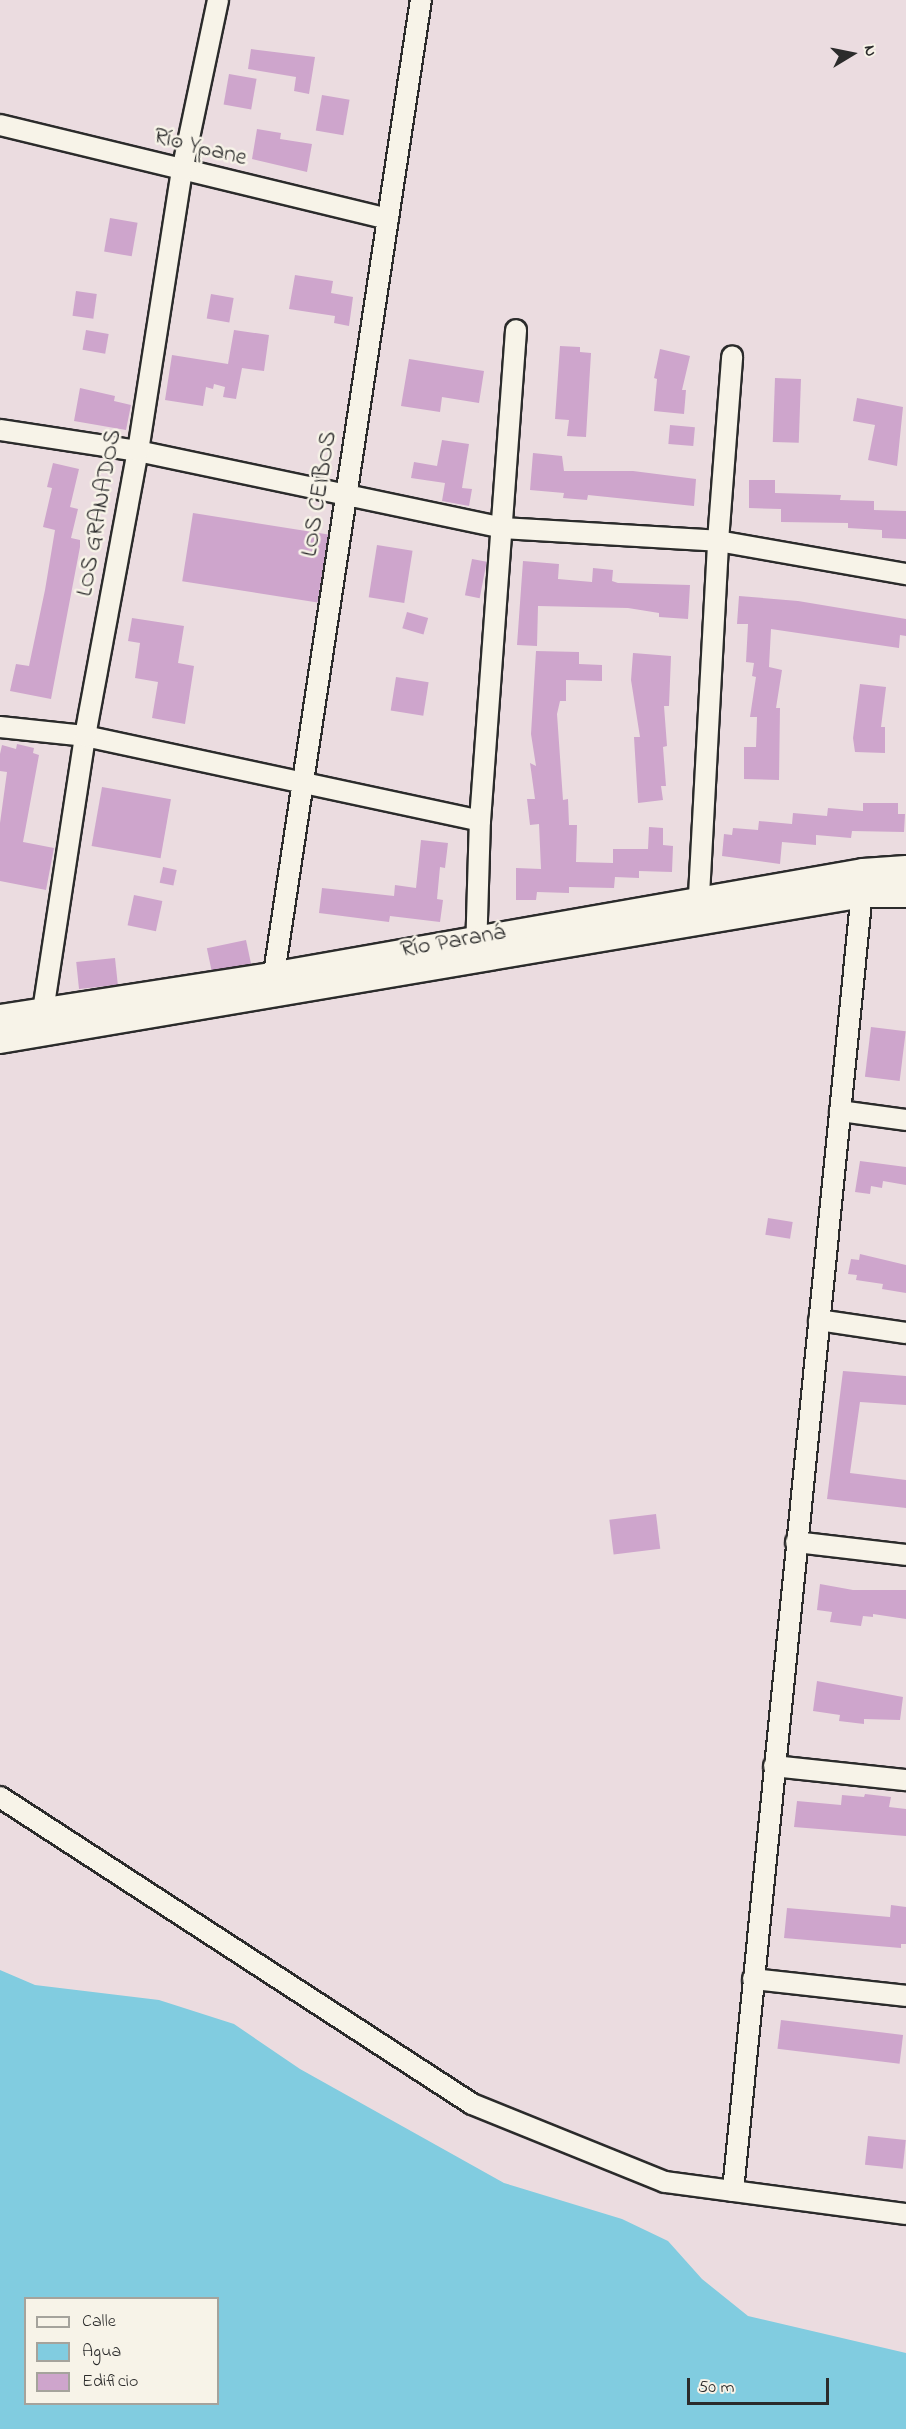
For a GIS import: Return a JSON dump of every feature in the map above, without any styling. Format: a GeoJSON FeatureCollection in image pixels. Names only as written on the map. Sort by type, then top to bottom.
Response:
{"type":"FeatureCollection","features":[{"type":"Feature","properties":{"kind":"street","name":"LOS GRANADOS"},"geometry":{"type":"LineString","coordinates":[[41,1025],[84,736],[138,451],[182,171],[218,0]]}},
{"type":"Feature","properties":{"kind":"street","name":"LOS CEIBOS"},"geometry":{"type":"LineString","coordinates":[[272,986],[421,0]]}},
{"type":"Feature","properties":{"kind":"street","name":"Río Ypane"},"geometry":{"type":"LineString","coordinates":[[0,124],[182,171],[388,219]]}},
{"type":"Feature","properties":{"kind":"street"},"geometry":{"type":"LineString","coordinates":[[476,949],[480,821],[516,330]]}},
{"type":"Feature","properties":{"kind":"street"},"geometry":{"type":"LineString","coordinates":[[698,911],[718,541],[732,357]]}},
{"type":"Feature","properties":{"kind":"street"},"geometry":{"type":"LineString","coordinates":[[0,430],[138,451],[502,528],[718,541],[906,574]]}},
{"type":"Feature","properties":{"kind":"street"},"geometry":{"type":"LineString","coordinates":[[0,727],[84,736],[480,821]]}},
{"type":"Feature","properties":{"kind":"street","name":"Río Paraná"},"geometry":{"type":"LineString","coordinates":[[0,1040],[41,1025],[862,883],[906,869]]}},
{"type":"Feature","properties":{"kind":"street"},"geometry":{"type":"LineString","coordinates":[[733,2192],[862,883]]}},
{"type":"Feature","properties":{"kind":"street","name":"Río Paraná"},"geometry":{"type":"LineString","coordinates":[[862,883],[906,894]]}},
{"type":"Feature","properties":{"kind":"street","name":"Río Paraná"},"geometry":{"type":"LineString","coordinates":[[0,1018],[41,1025]]}},
{"type":"Feature","properties":{"kind":"street"},"geometry":{"type":"LineString","coordinates":[[840,1111],[906,1120]]}},
{"type":"Feature","properties":{"kind":"street"},"geometry":{"type":"LineString","coordinates":[[819,1320],[906,1333]]}},
{"type":"Feature","properties":{"kind":"street"},"geometry":{"type":"LineString","coordinates":[[796,1542],[906,1555]]}},
{"type":"Feature","properties":{"kind":"street"},"geometry":{"type":"LineString","coordinates":[[774,1766],[906,1780]]}},
{"type":"Feature","properties":{"kind":"street"},"geometry":{"type":"LineString","coordinates":[[0,1797],[472,2104],[665,2182],[906,2214]]}},
{"type":"Feature","properties":{"kind":"street"},"geometry":{"type":"LineString","coordinates":[[753,1979],[906,1996]]}},
{"type":"Feature","properties":{"kind":"water"},"geometry":{"type":"Polygon","coordinates":[[[0,1970],[35,1985],[159,2000],[234,2024],[300,2069],[504,2183],[622,2219],[668,2241],[702,2279],[748,2316],[906,2353],[906,2429],[0,2429],[0,1970]]]}},
{"type":"Feature","properties":{"kind":"building"},"geometry":{"type":"Polygon","coordinates":[[[251,49],[315,57],[309,94],[294,91],[296,77],[248,69],[251,49]]]}},
{"type":"Feature","properties":{"kind":"building"},"geometry":{"type":"Polygon","coordinates":[[[229,74],[257,79],[251,109],[224,105],[229,74]]]}},
{"type":"Feature","properties":{"kind":"building"},"geometry":{"type":"Polygon","coordinates":[[[322,95],[350,100],[343,135],[316,130],[322,95]]]}},
{"type":"Feature","properties":{"kind":"building"},"geometry":{"type":"Polygon","coordinates":[[[257,129],[281,133],[280,139],[312,144],[307,172],[252,159],[257,129]]]}},
{"type":"Feature","properties":{"kind":"building"},"geometry":{"type":"Polygon","coordinates":[[[110,218],[138,223],[132,256],[104,251],[110,218]]]}},
{"type":"Feature","properties":{"kind":"building"},"geometry":{"type":"Polygon","coordinates":[[[295,275],[333,281],[331,293],[353,297],[349,326],[334,323],[335,316],[289,309],[295,275]]]}},
{"type":"Feature","properties":{"kind":"building"},"geometry":{"type":"Polygon","coordinates":[[[76,291],[97,294],[93,319],[73,316],[76,291]]]}},
{"type":"Feature","properties":{"kind":"building"},"geometry":{"type":"Polygon","coordinates":[[[211,294],[234,298],[229,323],[207,319],[211,294]]]}},
{"type":"Feature","properties":{"kind":"building"},"geometry":{"type":"Polygon","coordinates":[[[86,330],[109,334],[105,354],[83,350],[86,330]]]}},
{"type":"Feature","properties":{"kind":"building"},"geometry":{"type":"Polygon","coordinates":[[[234,330],[269,335],[264,371],[242,368],[236,399],[223,397],[225,387],[214,384],[213,389],[206,387],[203,406],[165,400],[172,355],[228,364],[234,330]]]}},
{"type":"Feature","properties":{"kind":"building"},"geometry":{"type":"Polygon","coordinates":[[[560,346],[580,347],[580,352],[591,353],[586,437],[567,436],[569,420],[555,419],[560,346]]]}},
{"type":"Feature","properties":{"kind":"building"},"geometry":{"type":"Polygon","coordinates":[[[660,349],[690,356],[682,390],[686,390],[684,414],[654,411],[657,379],[654,378],[660,349]]]}},
{"type":"Feature","properties":{"kind":"building"},"geometry":{"type":"Polygon","coordinates":[[[409,359],[484,371],[479,403],[442,397],[440,412],[401,406],[409,359]]]}},
{"type":"Feature","properties":{"kind":"building"},"geometry":{"type":"Polygon","coordinates":[[[775,378],[801,379],[799,443],[773,442],[775,378]]]}},
{"type":"Feature","properties":{"kind":"building"},"geometry":{"type":"Polygon","coordinates":[[[80,388],[115,396],[114,401],[131,405],[126,430],[74,421],[80,388]]]}},
{"type":"Feature","properties":{"kind":"building"},"geometry":{"type":"Polygon","coordinates":[[[857,398],[903,407],[897,466],[868,460],[875,425],[853,421],[857,398]]]}},
{"type":"Feature","properties":{"kind":"building"},"geometry":{"type":"Polygon","coordinates":[[[670,425],[695,427],[693,446],[668,444],[670,425]]]}},
{"type":"Feature","properties":{"kind":"building"},"geometry":{"type":"Polygon","coordinates":[[[442,440],[469,444],[462,488],[472,489],[469,506],[442,501],[445,483],[411,478],[414,462],[437,466],[442,440]]]}},
{"type":"Feature","properties":{"kind":"building"},"geometry":{"type":"Polygon","coordinates":[[[533,453],[562,456],[564,471],[633,471],[696,479],[694,506],[588,495],[587,500],[563,498],[564,493],[530,490],[533,453]]]}},
{"type":"Feature","properties":{"kind":"building"},"geometry":{"type":"Polygon","coordinates":[[[53,463],[79,469],[70,507],[78,509],[71,538],[80,540],[80,547],[51,699],[10,691],[16,664],[29,666],[45,590],[55,530],[43,527],[52,488],[47,487],[53,463]]]}},
{"type":"Feature","properties":{"kind":"building"},"geometry":{"type":"Polygon","coordinates":[[[749,480],[775,480],[775,493],[841,495],[840,500],[874,501],[874,510],[906,511],[906,539],[882,538],[882,530],[848,528],[848,523],[781,522],[781,509],[749,508],[749,480]]]}},
{"type":"Feature","properties":{"kind":"building"},"geometry":{"type":"Polygon","coordinates":[[[193,513],[328,534],[318,603],[182,581],[193,513]]]}},
{"type":"Feature","properties":{"kind":"building"},"geometry":{"type":"Polygon","coordinates":[[[377,545],[413,551],[404,603],[369,597],[377,545]]]}},
{"type":"Feature","properties":{"kind":"building"},"geometry":{"type":"Polygon","coordinates":[[[472,559],[487,562],[480,598],[465,595],[472,559]]]}},
{"type":"Feature","properties":{"kind":"building"},"geometry":{"type":"Polygon","coordinates":[[[523,561],[559,564],[558,579],[592,582],[593,568],[613,570],[612,581],[618,583],[690,585],[688,619],[659,617],[659,613],[628,608],[538,606],[537,646],[517,645],[523,561]]]}},
{"type":"Feature","properties":{"kind":"building"},"geometry":{"type":"Polygon","coordinates":[[[739,596],[798,601],[906,619],[906,636],[900,635],[899,648],[771,629],[769,667],[782,670],[776,708],[780,708],[779,780],[744,779],[744,747],[756,747],[757,717],[750,717],[756,677],[752,676],[754,663],[746,662],[748,624],[737,624],[739,596]]]}},
{"type":"Feature","properties":{"kind":"building"},"geometry":{"type":"Polygon","coordinates":[[[407,612],[428,618],[423,634],[402,628],[407,612]]]}},
{"type":"Feature","properties":{"kind":"building"},"geometry":{"type":"Polygon","coordinates":[[[132,618],[184,626],[178,663],[194,666],[185,724],[152,718],[158,682],[135,678],[140,643],[128,641],[132,618]]]}},
{"type":"Feature","properties":{"kind":"building"},"geometry":{"type":"Polygon","coordinates":[[[536,651],[579,652],[579,664],[602,665],[602,681],[566,680],[566,701],[560,701],[557,714],[563,800],[568,799],[569,825],[577,825],[576,862],[613,863],[613,849],[648,849],[649,827],[663,828],[663,845],[673,846],[672,872],[639,871],[639,878],[615,877],[614,888],[569,887],[569,893],[537,892],[536,900],[516,900],[516,868],[541,869],[539,824],[530,825],[527,799],[535,799],[530,763],[536,766],[531,734],[536,651]]]}},
{"type":"Feature","properties":{"kind":"building"},"geometry":{"type":"Polygon","coordinates":[[[633,653],[671,656],[669,706],[664,706],[667,746],[663,747],[666,786],[661,786],[663,800],[638,803],[634,737],[640,737],[631,680],[633,653]]]}},
{"type":"Feature","properties":{"kind":"building"},"geometry":{"type":"Polygon","coordinates":[[[396,677],[429,682],[423,716],[391,711],[396,677]]]}},
{"type":"Feature","properties":{"kind":"building"},"geometry":{"type":"Polygon","coordinates":[[[860,684],[886,687],[881,727],[885,727],[885,753],[855,752],[853,738],[860,684]]]}},
{"type":"Feature","properties":{"kind":"building"},"geometry":{"type":"Polygon","coordinates":[[[17,744],[34,748],[33,753],[39,755],[23,842],[54,848],[46,890],[0,881],[0,823],[7,772],[0,771],[0,754],[2,745],[16,749],[17,744]]]}},
{"type":"Feature","properties":{"kind":"building"},"geometry":{"type":"Polygon","coordinates":[[[102,787],[171,799],[161,858],[92,846],[102,787]]]}},
{"type":"Feature","properties":{"kind":"building"},"geometry":{"type":"Polygon","coordinates":[[[863,803],[898,803],[898,814],[905,814],[904,832],[852,831],[851,838],[816,835],[816,845],[782,842],[780,864],[722,856],[724,834],[732,835],[733,828],[758,830],[759,821],[792,824],[793,813],[827,816],[828,808],[863,811],[863,803]]]}},
{"type":"Feature","properties":{"kind":"building"},"geometry":{"type":"Polygon","coordinates":[[[421,840],[448,843],[445,868],[440,867],[437,899],[443,900],[440,922],[390,916],[389,922],[319,913],[322,888],[394,896],[395,885],[416,888],[421,840]]]}},
{"type":"Feature","properties":{"kind":"building"},"geometry":{"type":"Polygon","coordinates":[[[163,867],[177,870],[173,886],[160,883],[163,867]]]}},
{"type":"Feature","properties":{"kind":"building"},"geometry":{"type":"Polygon","coordinates":[[[134,895],[162,901],[156,931],[128,925],[134,895]]]}},
{"type":"Feature","properties":{"kind":"building"},"geometry":{"type":"Polygon","coordinates":[[[246,940],[251,964],[212,973],[207,948],[246,940]]]}},
{"type":"Feature","properties":{"kind":"building"},"geometry":{"type":"Polygon","coordinates":[[[115,958],[118,985],[79,989],[76,962],[115,958]]]}},
{"type":"Feature","properties":{"kind":"building"},"geometry":{"type":"Polygon","coordinates":[[[871,1027],[906,1031],[900,1081],[865,1077],[871,1027]]]}},
{"type":"Feature","properties":{"kind":"building"},"geometry":{"type":"Polygon","coordinates":[[[860,1161],[906,1167],[906,1185],[883,1181],[882,1188],[871,1186],[870,1194],[855,1192],[860,1161]]]}},
{"type":"Feature","properties":{"kind":"building"},"geometry":{"type":"Polygon","coordinates":[[[768,1218],[793,1222],[790,1239],[765,1235],[768,1218]]]}},
{"type":"Feature","properties":{"kind":"building"},"geometry":{"type":"Polygon","coordinates":[[[860,1254],[906,1265],[906,1293],[882,1289],[883,1284],[856,1280],[857,1275],[848,1274],[851,1259],[859,1260],[860,1254]]]}},
{"type":"Feature","properties":{"kind":"building"},"geometry":{"type":"Polygon","coordinates":[[[843,1371],[906,1376],[906,1405],[860,1402],[850,1473],[906,1480],[906,1508],[827,1499],[843,1371]]]}},
{"type":"Feature","properties":{"kind":"building"},"geometry":{"type":"Polygon","coordinates":[[[656,1514],[660,1549],[614,1554],[609,1520],[656,1514]]]}},
{"type":"Feature","properties":{"kind":"building"},"geometry":{"type":"Polygon","coordinates":[[[820,1584],[853,1590],[906,1590],[906,1619],[873,1614],[873,1617],[863,1616],[861,1626],[830,1622],[832,1612],[817,1610],[820,1584]]]}},
{"type":"Feature","properties":{"kind":"building"},"geometry":{"type":"Polygon","coordinates":[[[817,1681],[903,1697],[900,1720],[864,1719],[864,1724],[839,1721],[840,1715],[813,1711],[817,1681]]]}},
{"type":"Feature","properties":{"kind":"building"},"geometry":{"type":"Polygon","coordinates":[[[865,1794],[891,1797],[889,1807],[906,1809],[906,1836],[794,1827],[797,1801],[841,1805],[842,1795],[864,1797],[865,1794]]]}},
{"type":"Feature","properties":{"kind":"building"},"geometry":{"type":"Polygon","coordinates":[[[891,1905],[906,1907],[906,1944],[901,1944],[901,1948],[784,1938],[787,1908],[890,1917],[891,1905]]]}},
{"type":"Feature","properties":{"kind":"building"},"geometry":{"type":"Polygon","coordinates":[[[781,2020],[903,2035],[900,2064],[777,2049],[781,2020]]]}},
{"type":"Feature","properties":{"kind":"building"},"geometry":{"type":"Polygon","coordinates":[[[868,2136],[906,2140],[903,2169],[865,2165],[868,2136]]]}}]}
